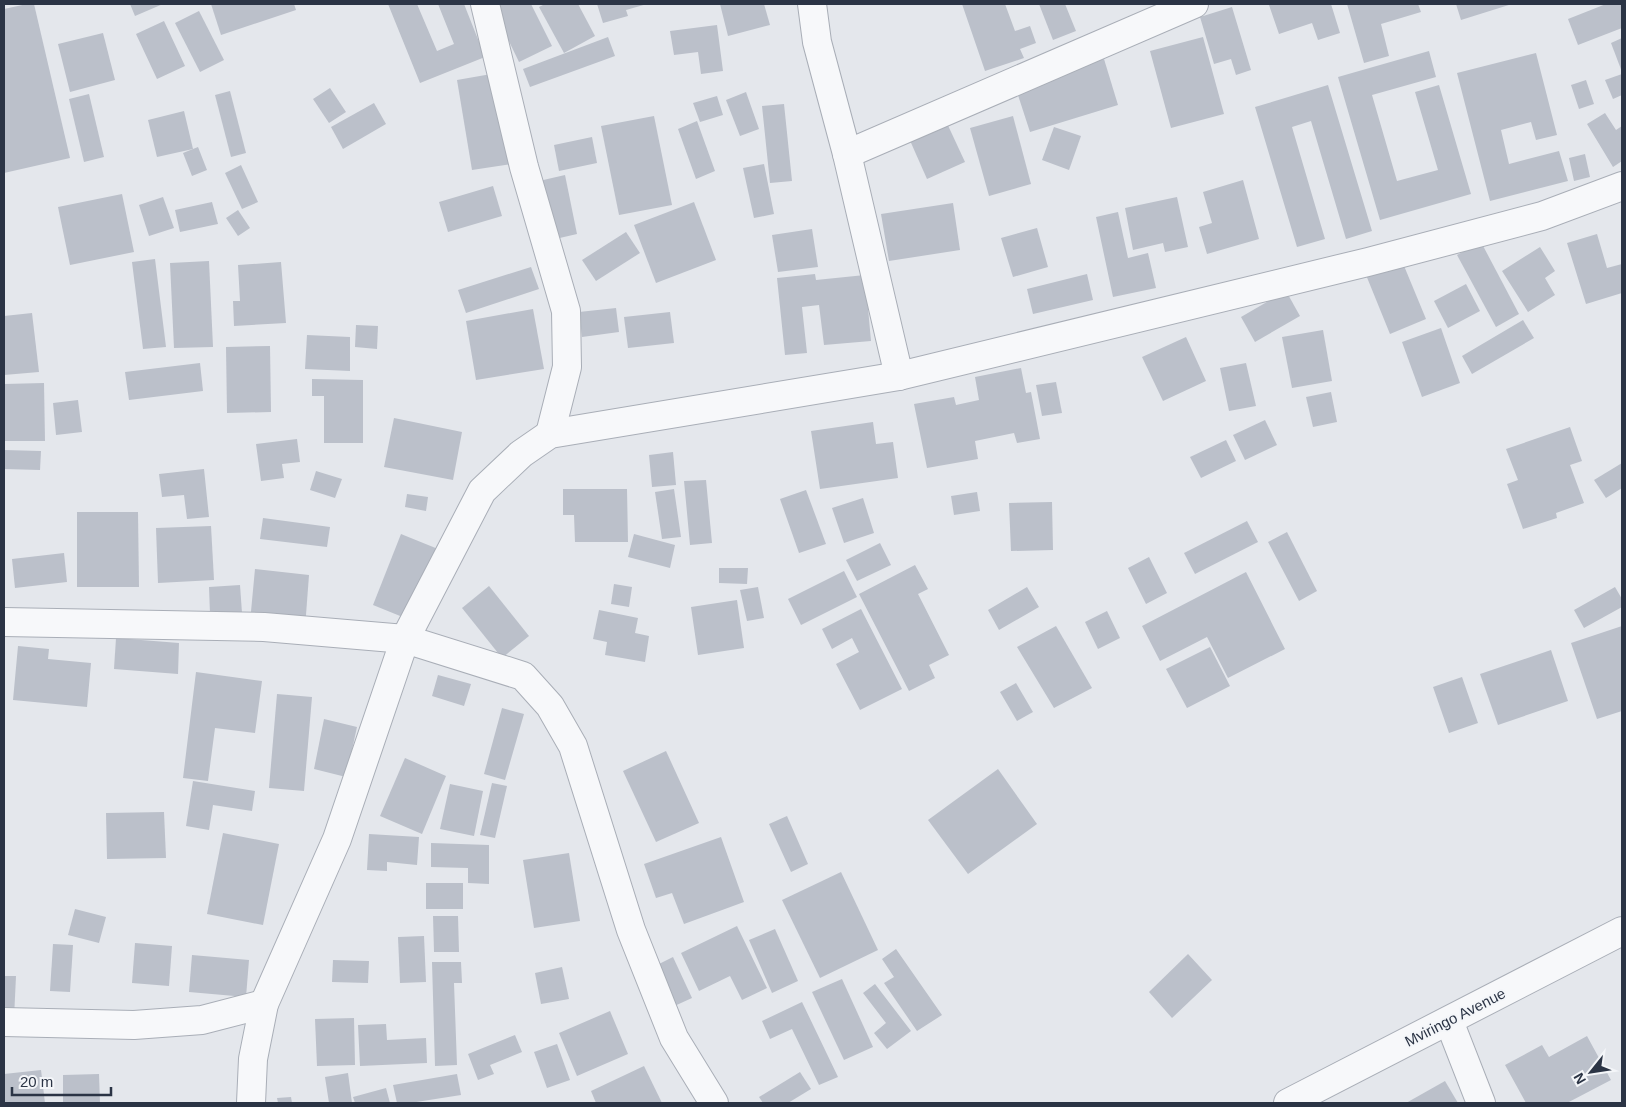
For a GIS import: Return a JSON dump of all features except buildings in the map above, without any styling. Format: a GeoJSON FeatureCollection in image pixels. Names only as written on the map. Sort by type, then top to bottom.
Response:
{"type":"FeatureCollection","features":[{"type":"Feature","properties":{"kind":"street"},"geometry":{"type":"LineString","coordinates":[[485,4],[524,167],[566,311],[567,367],[550,434]]}},
{"type":"Feature","properties":{"kind":"street"},"geometry":{"type":"LineString","coordinates":[[812,4],[817,42],[847,154],[899,376]]}},
{"type":"Feature","properties":{"kind":"street"},"geometry":{"type":"LineString","coordinates":[[847,154],[1194,4]]}},
{"type":"Feature","properties":{"kind":"street"},"geometry":{"type":"LineString","coordinates":[[251,1103],[253,1059],[264,1004],[337,839],[405,639],[482,491],[521,454],[550,434],[899,376],[1378,260],[1542,216],[1622,186]]}},
{"type":"Feature","properties":{"kind":"street"},"geometry":{"type":"LineString","coordinates":[[4,622],[264,627],[405,639],[523,676],[550,706],[573,746],[631,930],[674,1038],[714,1103]]}},
{"type":"Feature","properties":{"kind":"street","name":"Mviringo Avenue"},"geometry":{"type":"LineString","coordinates":[[1288,1103],[1622,931]]}},
{"type":"Feature","properties":{"kind":"street"},"geometry":{"type":"LineString","coordinates":[[4,1022],[134,1025],[202,1020],[264,1004]]}},
{"type":"Feature","properties":{"kind":"street"},"geometry":{"type":"LineString","coordinates":[[1449,1021],[1482,1103]]}}]}
